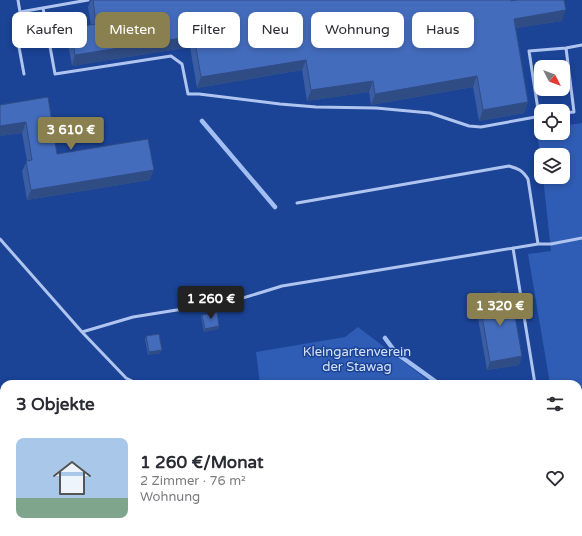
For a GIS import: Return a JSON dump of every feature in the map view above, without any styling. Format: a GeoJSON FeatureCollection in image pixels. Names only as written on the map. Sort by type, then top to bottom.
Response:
{"type":"FeatureCollection","features":[{"type":"Feature","properties":{"kind":"lane"},"geometry":{"type":"LineString","coordinates":[[18,0],[20,12],[88,0]]}},
{"type":"Feature","properties":{"kind":"lane"},"geometry":{"type":"LineString","coordinates":[[44,8],[55,74],[171,56],[182,64],[188,94],[316,107],[376,108],[430,113],[469,126],[481,126],[534,117]]}},
{"type":"Feature","properties":{"kind":"lane"},"geometry":{"type":"LineString","coordinates":[[538,104],[529,51],[582,45]]}},
{"type":"Feature","properties":{"kind":"lane"},"geometry":{"type":"LineString","coordinates":[[19,48],[24,74]]}},
{"type":"Feature","properties":{"kind":"lane"},"geometry":{"type":"LineString","coordinates":[[566,48],[574,112],[570,112]]}},
{"type":"Feature","properties":{"kind":"lane"},"geometry":{"type":"LineString","coordinates":[[297,203],[508,166],[523,171],[528,179],[538,244]]}},
{"type":"Feature","properties":{"kind":"lane"},"geometry":{"type":"LineString","coordinates":[[82,332],[133,317],[233,301],[282,286],[582,238]]}},
{"type":"Feature","properties":{"kind":"lane"},"geometry":{"type":"LineString","coordinates":[[0,239],[82,332],[126,378],[130,380]]}},
{"type":"Feature","properties":{"kind":"lane"},"geometry":{"type":"LineString","coordinates":[[513,248],[534,380]]}},
{"type":"Feature","properties":{"kind":"green space"},"geometry":{"type":"Polygon","coordinates":[[[582,123],[582,380],[549,380],[528,254],[551,251],[544,184],[570,184],[570,148],[539,148],[538,140],[570,140],[570,125],[582,123]]]}},
{"type":"Feature","properties":{"kind":"green space","name":"Kleingartenverein der Stawag"},"geometry":{"type":"Polygon","coordinates":[[[358,327],[428,380],[260,380],[256,352],[345,337],[358,327]]]}},
{"type":"Feature","properties":{"kind":"building"},"geometry":{"type":"Polygon","coordinates":[[[93,0],[564,0],[566,10],[514,19],[528,102],[483,110],[477,76],[375,94],[373,81],[311,90],[306,60],[201,77],[196,48],[240,48],[240,12],[178,12],[178,39],[170,40],[170,12],[95,12],[95,16],[93,0]]]}},
{"type":"Feature","properties":{"kind":"building"},"geometry":{"type":"Polygon","coordinates":[[[95,24],[95,48],[119,48],[75,55],[74,48],[87,48],[87,25],[95,24]]]}},
{"type":"Feature","properties":{"kind":"building"},"geometry":{"type":"Polygon","coordinates":[[[48,97],[57,154],[148,139],[154,170],[31,190],[26,161],[32,160],[26,122],[0,126],[0,105],[48,97]]]}},
{"type":"Feature","properties":{"kind":"building"},"geometry":{"type":"Polygon","coordinates":[[[501,291],[501,294],[511,293],[522,356],[490,362],[479,299],[487,297],[487,294],[501,291]]]}},
{"type":"Feature","properties":{"kind":"building"},"geometry":{"type":"Polygon","coordinates":[[[217,312],[219,326],[205,329],[202,315],[217,312]]]}},
{"type":"Feature","properties":{"kind":"building"},"geometry":{"type":"Polygon","coordinates":[[[159,334],[162,350],[149,352],[146,336],[159,334]]]}},
{"type":"Feature","properties":{"kind":"waterway"},"geometry":{"type":"LineString","coordinates":[[202,121],[275,207]]}},
{"type":"Feature","properties":{"kind":"waterway"},"geometry":{"type":"LineString","coordinates":[[385,338],[396,353],[433,380]]}}]}
